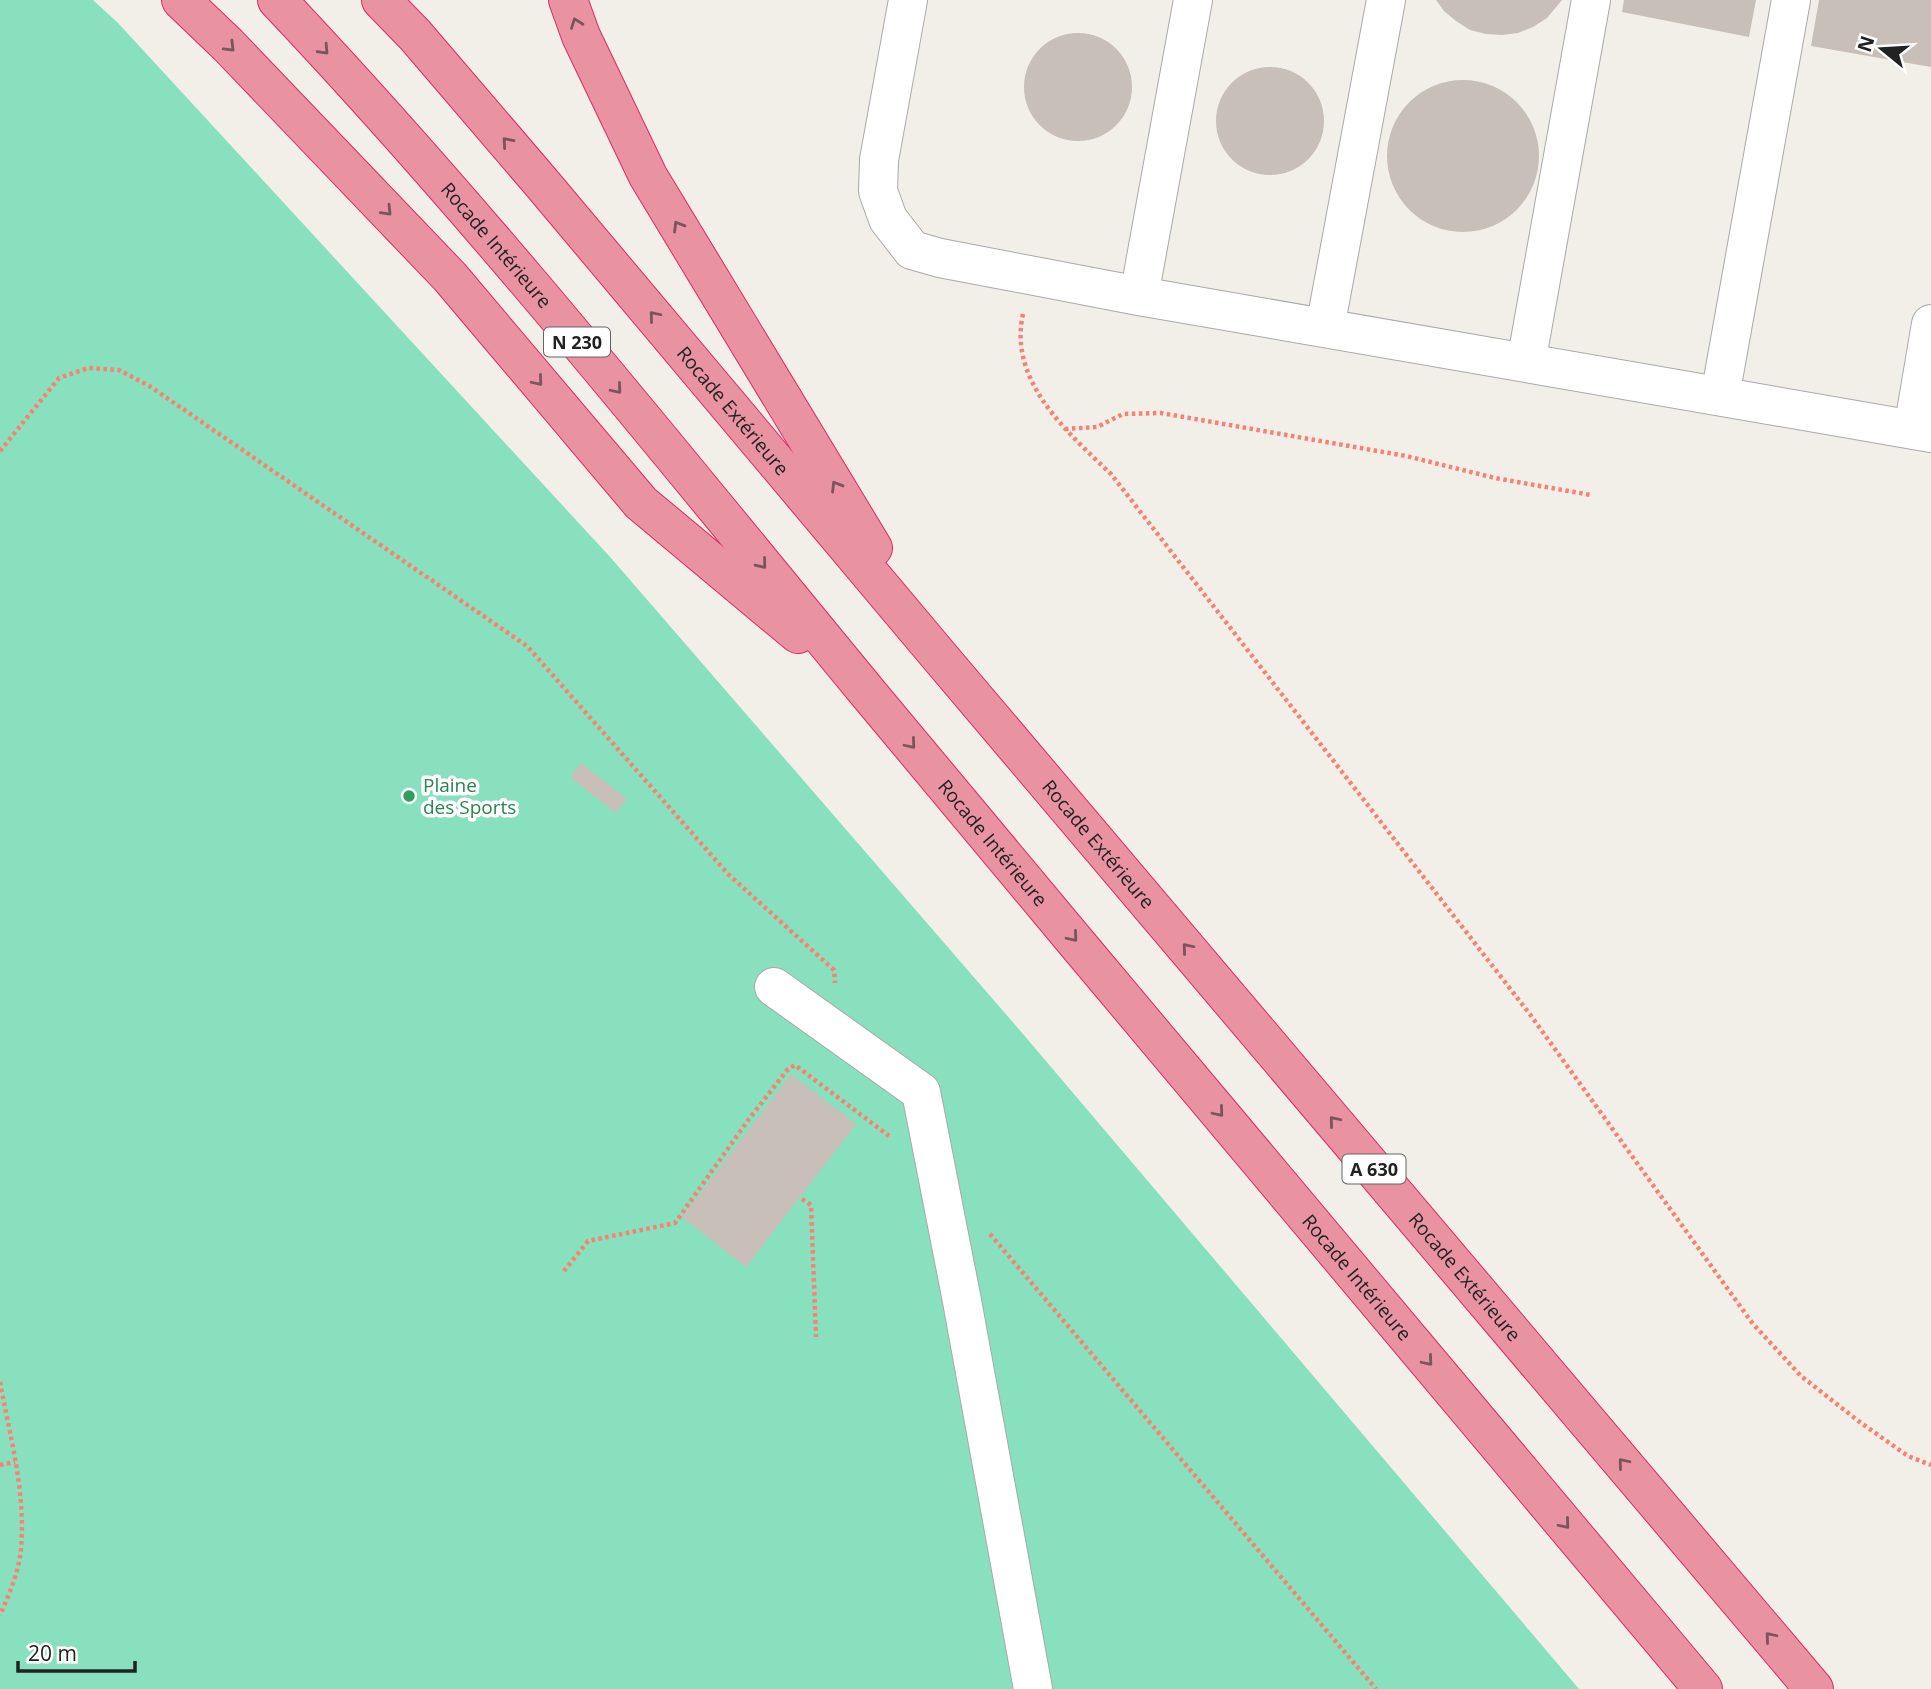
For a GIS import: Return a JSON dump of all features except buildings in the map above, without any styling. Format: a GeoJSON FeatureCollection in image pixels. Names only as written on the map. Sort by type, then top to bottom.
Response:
{"type":"FeatureCollection","features":[{"type":"Feature","properties":{"kind":"highway"},"geometry":{"type":"LineString","coordinates":[[181,0],[450,277],[641,503],[867,692]]}},
{"type":"Feature","properties":{"kind":"highway","name":"Rocade Intérieure"},"geometry":{"type":"LineString","coordinates":[[277,0],[359,87],[488,235],[867,692],[1703,1689]]}},
{"type":"Feature","properties":{"kind":"highway","name":"Rocade Extérieure"},"geometry":{"type":"LineString","coordinates":[[382,0],[531,170],[1814,1689]]}},
{"type":"Feature","properties":{"kind":"highway"},"geometry":{"type":"LineString","coordinates":[[568,0],[581,36],[648,176],[934,650]]}},
{"type":"Feature","properties":{"kind":"lane"},"geometry":{"type":"LineString","coordinates":[[908,0],[879,160],[878,191],[888,219],[912,250],[940,258],[1139,296],[1922,432],[1931,324]]}},
{"type":"Feature","properties":{"kind":"lane"},"geometry":{"type":"LineString","coordinates":[[1139,296],[1193,0]]}},
{"type":"Feature","properties":{"kind":"lane"},"geometry":{"type":"LineString","coordinates":[[1325,328],[1387,0]]}},
{"type":"Feature","properties":{"kind":"lane"},"geometry":{"type":"LineString","coordinates":[[1526,363],[1591,0]]}},
{"type":"Feature","properties":{"kind":"lane"},"geometry":{"type":"LineString","coordinates":[[1720,396],[1791,0]]}},
{"type":"Feature","properties":{"kind":"lane"},"geometry":{"type":"LineString","coordinates":[[774,987],[921,1092],[1033,1689]]}},
{"type":"Feature","properties":{"kind":"path"},"geometry":{"type":"LineString","coordinates":[[1031,275],[1021,322],[1022,355],[1033,386],[1064,429],[1111,474],[1529,1013],[1753,1324],[1801,1376],[1908,1456],[1931,1465]]}},
{"type":"Feature","properties":{"kind":"path"},"geometry":{"type":"LineString","coordinates":[[0,451],[59,377],[88,369],[118,370],[151,387],[527,646],[728,874],[834,970],[836,1031]]}},
{"type":"Feature","properties":{"kind":"path"},"geometry":{"type":"LineString","coordinates":[[1064,429],[1097,427],[1123,414],[1161,413],[1406,456],[1495,478],[1591,495]]}},
{"type":"Feature","properties":{"kind":"path"},"geometry":{"type":"LineString","coordinates":[[564,1271],[588,1241],[675,1223],[749,1119],[794,1065],[937,1172]]}},
{"type":"Feature","properties":{"kind":"path"},"geometry":{"type":"LineString","coordinates":[[802,1199],[811,1205],[816,1337]]}},
{"type":"Feature","properties":{"kind":"path"},"geometry":{"type":"LineString","coordinates":[[982,1224],[1376,1689]]}},
{"type":"Feature","properties":{"kind":"path"},"geometry":{"type":"LineString","coordinates":[[0,1382],[21,1510],[21,1551],[11,1590],[0,1615]]}},
{"type":"Feature","properties":{"kind":"path"},"geometry":{"type":"LineString","coordinates":[[0,1465],[15,1462]]}},
{"type":"Feature","properties":{"kind":"green space","name":"Plaine des Sports"},"geometry":{"type":"Polygon","coordinates":[[[0,0],[93,0],[118,23],[611,558],[1023,1034],[1579,1689],[0,1689],[0,0]]]}},
{"type":"Feature","properties":{"kind":"place","name":"Plaine des Sports"},"geometry":{"type":"Point","coordinates":[409,796]}}]}
